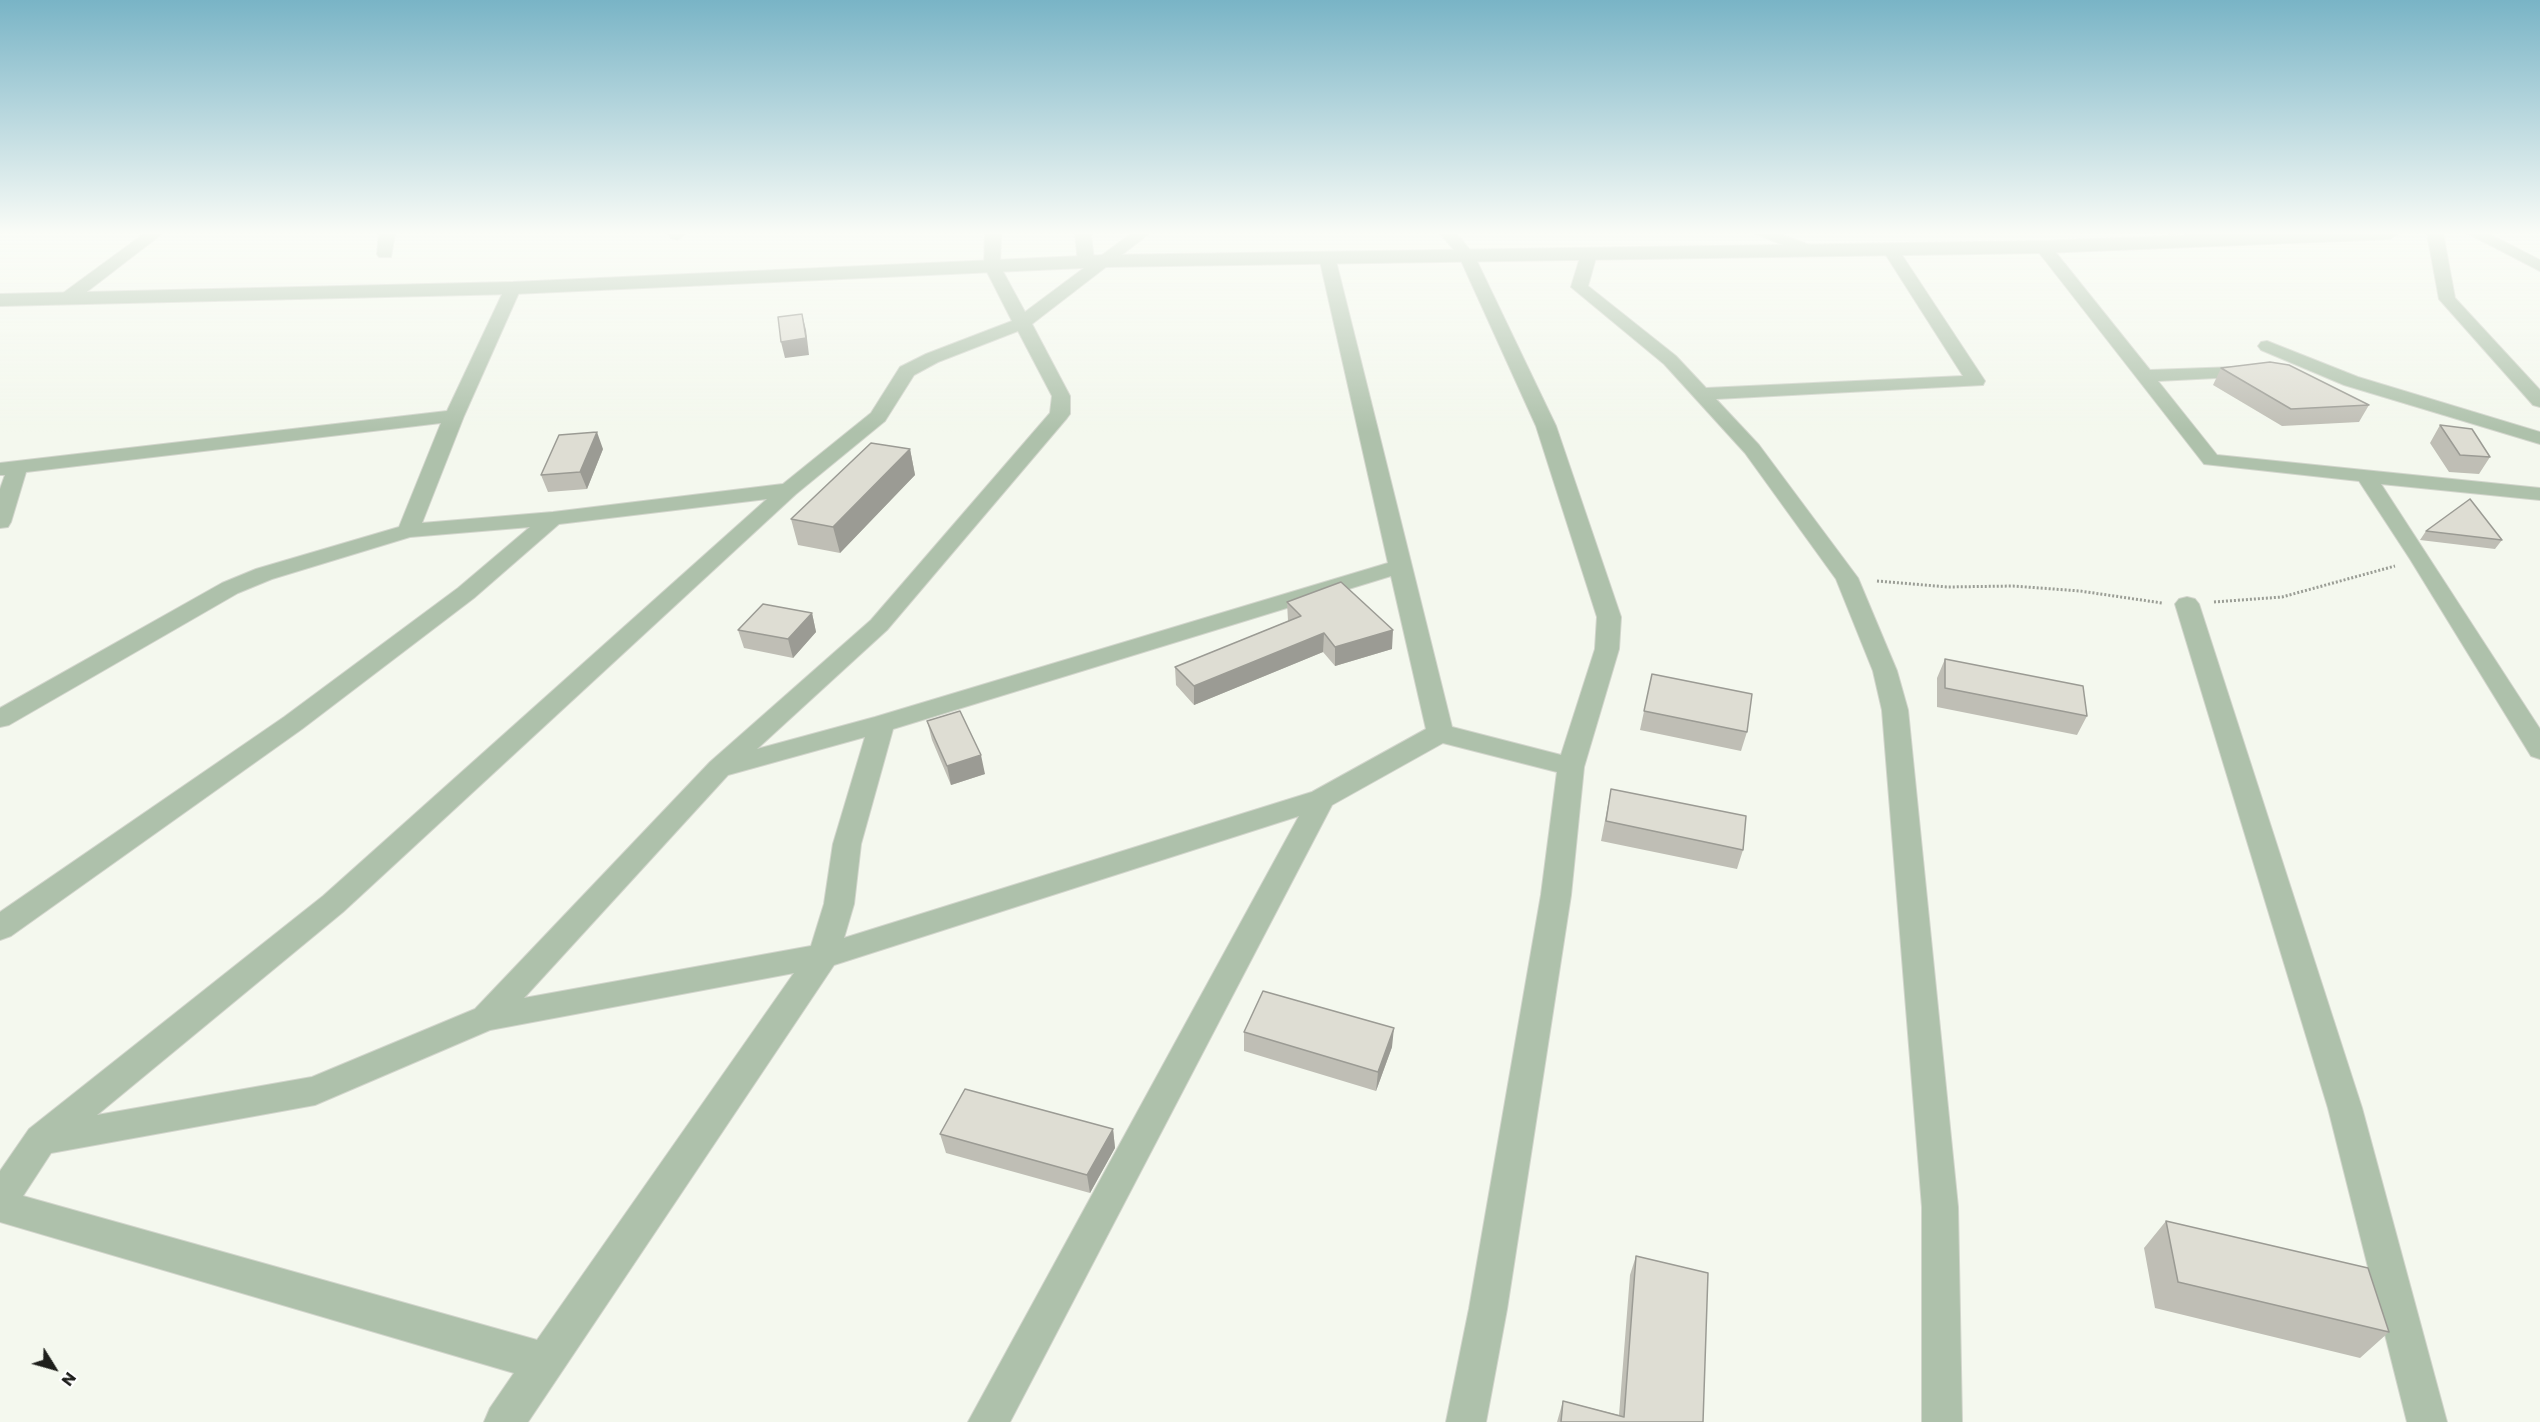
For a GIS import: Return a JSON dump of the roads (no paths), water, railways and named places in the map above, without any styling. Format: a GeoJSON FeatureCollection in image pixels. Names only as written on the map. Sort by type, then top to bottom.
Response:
{"type":"FeatureCollection","features":[{"type":"Feature","properties":{"kind":"street"},"geometry":{"type":"LineString","coordinates":[[0,300],[89,299]]}},
{"type":"Feature","properties":{"kind":"street"},"geometry":{"type":"LineString","coordinates":[[408,531],[454,416],[508,299]]}},
{"type":"Feature","properties":{"kind":"street"},"geometry":{"type":"LineString","coordinates":[[486,1018],[719,768],[879,625],[1060,414],[1061,396],[1010,299]]}},
{"type":"Feature","properties":{"kind":"street"},"geometry":{"type":"LineString","coordinates":[[0,1201],[41,1140],[333,904],[789,490],[878,417],[907,371],[932,357],[1022,323],[1051,299]]}},
{"type":"Feature","properties":{"kind":"street"},"geometry":{"type":"LineString","coordinates":[[1337,299],[1440,733]]}},
{"type":"Feature","properties":{"kind":"street"},"geometry":{"type":"LineString","coordinates":[[1466,1422],[1488,1309],[1556,895],[1571,767],[1607,649],[1609,618],[1546,426],[1487,299]]}},
{"type":"Feature","properties":{"kind":"street"},"geometry":{"type":"LineString","coordinates":[[1595,299],[1670,360],[1752,449],[1846,578],[1885,671],[1895,710],[1940,1207],[1942,1422]]}},
{"type":"Feature","properties":{"kind":"street"},"geometry":{"type":"LineString","coordinates":[[1702,394],[1976,381],[1923,299]]}},
{"type":"Feature","properties":{"kind":"street"},"geometry":{"type":"LineString","coordinates":[[2086,299],[2148,376],[2211,460],[2364,474],[2540,494]]}},
{"type":"Feature","properties":{"kind":"street"},"geometry":{"type":"LineString","coordinates":[[2447,299],[2537,395]]}},
{"type":"Feature","properties":{"kind":"street"},"geometry":{"type":"LineString","coordinates":[[2267,346],[2351,381],[2540,438]]}},
{"type":"Feature","properties":{"kind":"street"},"geometry":{"type":"LineString","coordinates":[[2148,376],[2247,369],[2351,381]]}},
{"type":"Feature","properties":{"kind":"street"},"geometry":{"type":"LineString","coordinates":[[0,522],[8,469],[454,416]]}},
{"type":"Feature","properties":{"kind":"street"},"geometry":{"type":"LineString","coordinates":[[2364,474],[2421,559],[2540,750]]}},
{"type":"Feature","properties":{"kind":"street"},"geometry":{"type":"LineString","coordinates":[[0,719],[230,588],[264,574],[408,531],[553,518],[789,490]]}},
{"type":"Feature","properties":{"kind":"street"},"geometry":{"type":"LineString","coordinates":[[0,928],[293,723],[466,593],[553,518]]}},
{"type":"Feature","properties":{"kind":"street"},"geometry":{"type":"LineString","coordinates":[[719,768],[882,724],[1401,566]]}},
{"type":"Feature","properties":{"kind":"street"},"geometry":{"type":"LineString","coordinates":[[2187,604],[2345,1108],[2427,1422]]}},
{"type":"Feature","properties":{"kind":"street"},"geometry":{"type":"LineString","coordinates":[[504,1422],[823,956],[839,904],[847,844],[882,724]]}},
{"type":"Feature","properties":{"kind":"street"},"geometry":{"type":"LineString","coordinates":[[41,1140],[315,1091],[486,1018],[823,956],[1322,799],[1440,733],[1571,767]]}},
{"type":"Feature","properties":{"kind":"street"},"geometry":{"type":"LineString","coordinates":[[988,1422],[1322,799]]}},
{"type":"Feature","properties":{"kind":"street"},"geometry":{"type":"LineString","coordinates":[[0,1206],[544,1362]]}}]}
